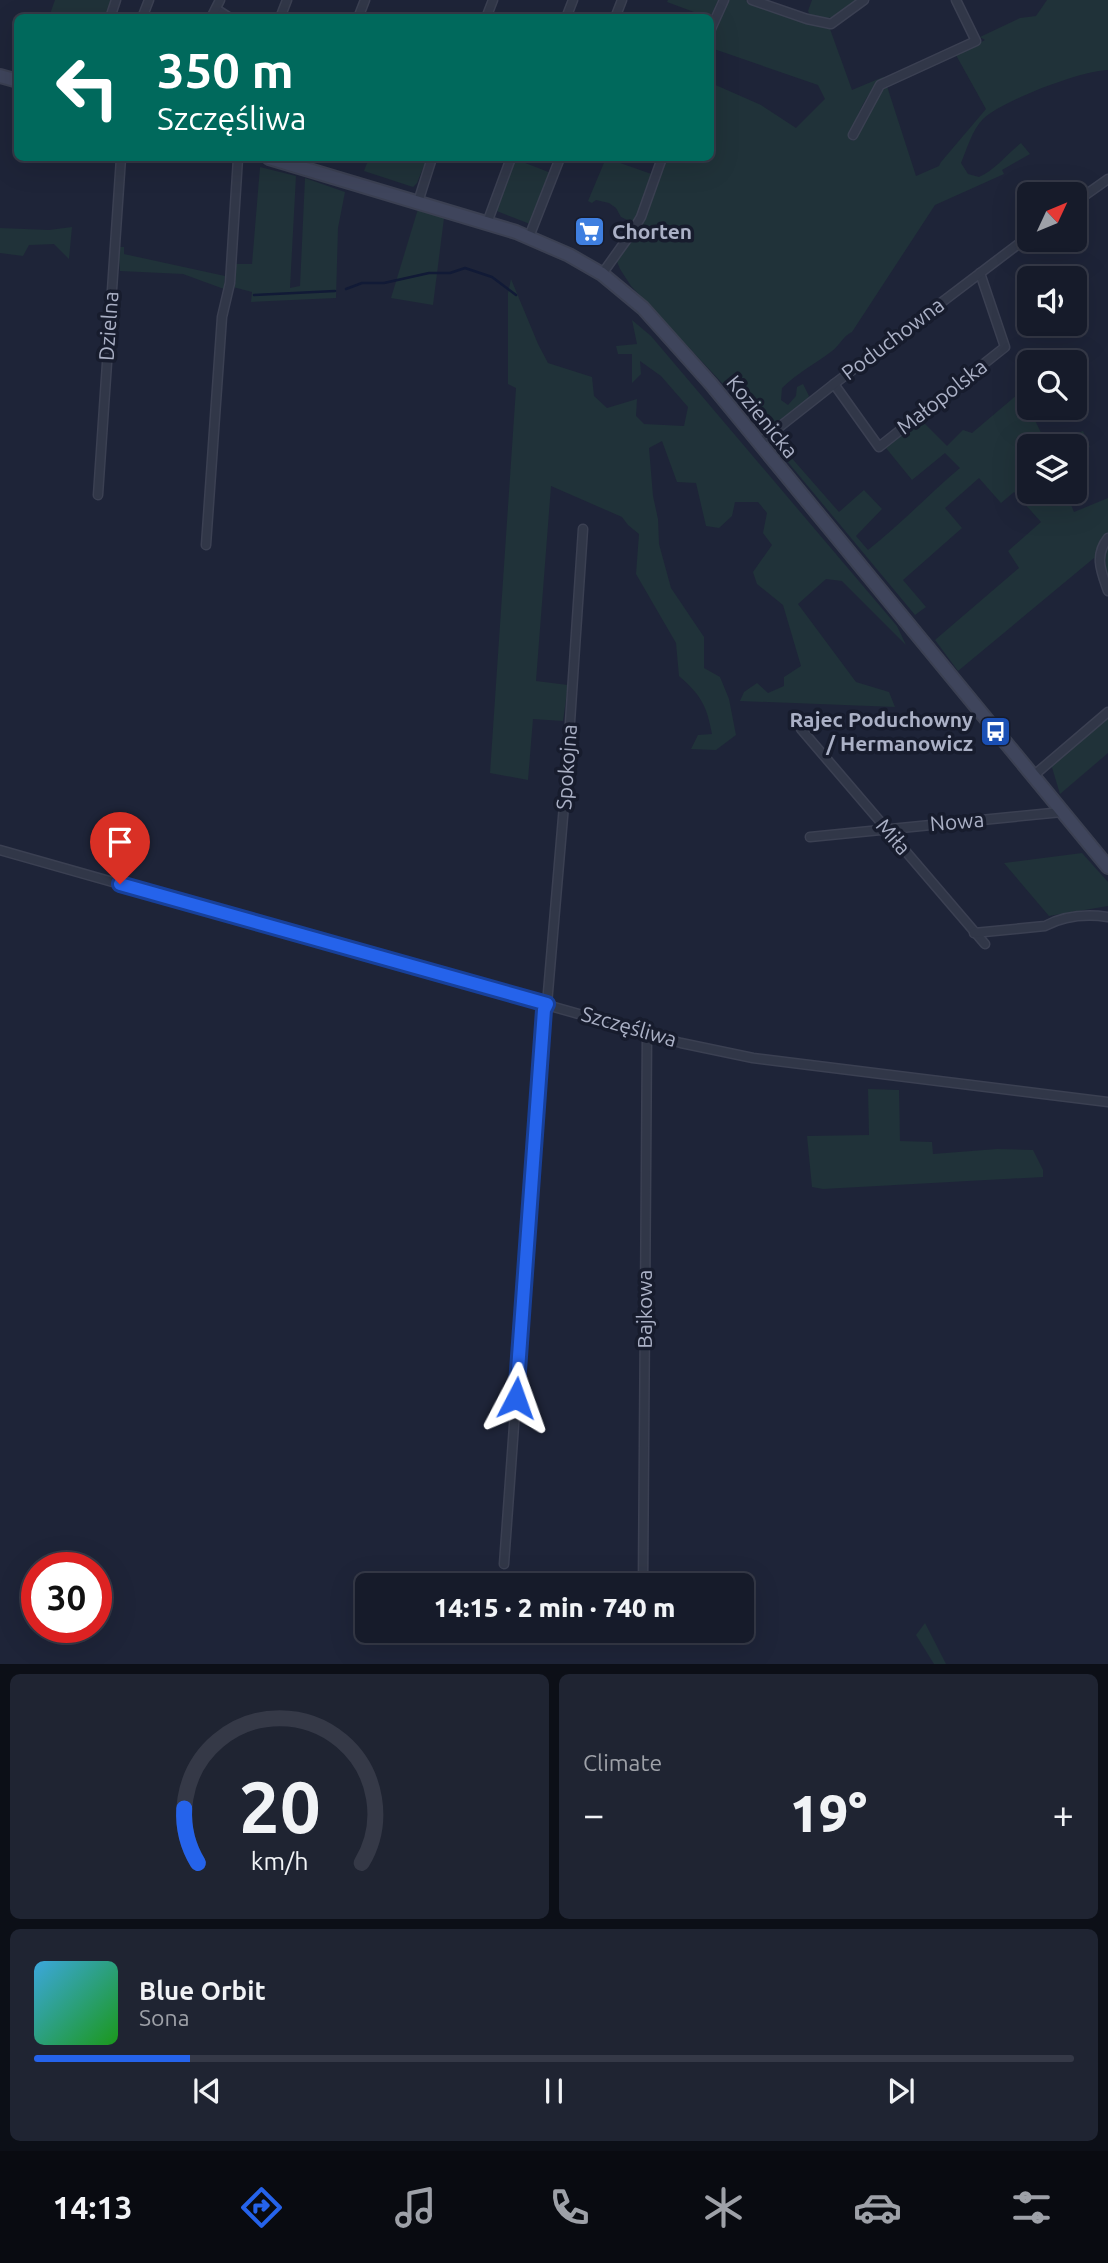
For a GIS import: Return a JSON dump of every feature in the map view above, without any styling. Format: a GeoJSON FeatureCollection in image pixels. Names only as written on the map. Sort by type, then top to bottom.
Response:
{"type":"FeatureCollection","features":[{"type":"Feature","properties":{"kind":"main road","name":"Kozienicka"},"geometry":{"type":"LineString","coordinates":[[302,162],[529,237],[602,274],[629,295],[664,330],[759,443],[1108,867]]}},
{"type":"Feature","properties":{"kind":"street"},"geometry":{"type":"LineString","coordinates":[[213,14],[220,0]]}},
{"type":"Feature","properties":{"kind":"street"},"geometry":{"type":"LineString","coordinates":[[714,23],[724,0]]}},
{"type":"Feature","properties":{"kind":"street"},"geometry":{"type":"LineString","coordinates":[[752,0],[807,19],[831,24],[864,0]]}},
{"type":"Feature","properties":{"kind":"street"},"geometry":{"type":"LineString","coordinates":[[853,135],[880,85],[976,41],[956,0]]}},
{"type":"Feature","properties":{"kind":"street"},"geometry":{"type":"LineString","coordinates":[[216,9],[224,14]]}},
{"type":"Feature","properties":{"kind":"street","name":"Dzielna"},"geometry":{"type":"LineString","coordinates":[[98,495],[121,161]]}},
{"type":"Feature","properties":{"kind":"street"},"geometry":{"type":"LineString","coordinates":[[206,545],[222,317],[230,284],[238,161]]}},
{"type":"Feature","properties":{"kind":"street"},"geometry":{"type":"LineString","coordinates":[[418,202],[431,161]]}},
{"type":"Feature","properties":{"kind":"street"},"geometry":{"type":"LineString","coordinates":[[487,223],[510,161]]}},
{"type":"Feature","properties":{"kind":"street"},"geometry":{"type":"LineString","coordinates":[[529,237],[559,161]]}},
{"type":"Feature","properties":{"kind":"street"},"geometry":{"type":"LineString","coordinates":[[602,274],[640,217],[661,161]]}},
{"type":"Feature","properties":{"kind":"street"},"geometry":{"type":"LineString","coordinates":[[1087,194],[1108,179]]}},
{"type":"Feature","properties":{"kind":"street","name":"Poduchowna"},"geometry":{"type":"LineString","coordinates":[[759,443],[1017,245]]}},
{"type":"Feature","properties":{"kind":"street","name":"Małopolska"},"geometry":{"type":"LineString","coordinates":[[834,384],[879,447],[1005,347],[980,273]]}},
{"type":"Feature","properties":{"kind":"street","name":"Spokojna"},"geometry":{"type":"LineString","coordinates":[[504,1564],[544,1010],[547,1004],[566,782],[583,529]]}},
{"type":"Feature","properties":{"kind":"street"},"geometry":{"type":"LineString","coordinates":[[1108,538],[1102,545],[1098,564],[1108,591]]}},
{"type":"Feature","properties":{"kind":"street"},"geometry":{"type":"LineString","coordinates":[[1033,776],[1108,712]]}},
{"type":"Feature","properties":{"kind":"street","name":"Miła"},"geometry":{"type":"LineString","coordinates":[[801,729],[985,944]]}},
{"type":"Feature","properties":{"kind":"street","name":"Nowa"},"geometry":{"type":"LineString","coordinates":[[810,837],[1062,812]]}},
{"type":"Feature","properties":{"kind":"street","name":"Szczęśliwa"},"geometry":{"type":"LineString","coordinates":[[0,850],[647,1033],[753,1058],[1108,1102]]}},
{"type":"Feature","properties":{"kind":"street"},"geometry":{"type":"LineString","coordinates":[[974,933],[1045,926],[1087,914],[1108,916]]}},
{"type":"Feature","properties":{"kind":"street","name":"Bajkowa"},"geometry":{"type":"LineString","coordinates":[[643,1573],[647,1033]]}},
{"type":"Feature","properties":{"kind":"shaded area"},"geometry":{"type":"Polygon","coordinates":[[[55,0],[114,0],[108,14],[50,14],[55,0]]]}},
{"type":"Feature","properties":{"kind":"shaded area"},"geometry":{"type":"Polygon","coordinates":[[[718,0],[712,14],[699,14],[667,2],[718,0]]]}},
{"type":"Feature","properties":{"kind":"shaded area"},"geometry":{"type":"Polygon","coordinates":[[[726,0],[745,0],[830,29],[852,90],[883,77],[884,79],[862,106],[850,139],[853,141],[871,102],[886,83],[916,176],[939,166],[986,109],[956,55],[985,40],[980,37],[1020,18],[1036,16],[1047,0],[1108,0],[1108,70],[1080,75],[1043,88],[1007,104],[979,123],[961,163],[968,174],[979,177],[985,174],[1021,143],[1030,154],[1002,170],[1004,174],[935,205],[852,332],[832,351],[782,388],[781,400],[788,405],[796,396],[797,387],[803,384],[809,396],[807,400],[766,430],[631,286],[620,269],[616,259],[640,226],[621,217],[609,203],[588,201],[605,161],[615,161],[660,177],[665,161],[714,161],[714,84],[761,105],[796,128],[825,99],[818,85],[714,49],[714,32],[726,0]]]}},
{"type":"Feature","properties":{"kind":"shaded area"},"geometry":{"type":"Polygon","coordinates":[[[812,0],[858,0],[841,13],[825,18],[810,15],[808,11],[812,0]]]}},
{"type":"Feature","properties":{"kind":"shaded area"},"geometry":{"type":"Polygon","coordinates":[[[368,161],[426,161],[413,187],[364,171],[368,161]]]}},
{"type":"Feature","properties":{"kind":"shaded area"},"geometry":{"type":"Polygon","coordinates":[[[514,161],[551,173],[530,224],[494,210],[514,161]]]}},
{"type":"Feature","properties":{"kind":"shaded area"},"geometry":{"type":"Polygon","coordinates":[[[260,167],[296,176],[290,288],[300,286],[305,178],[345,192],[338,228],[336,298],[251,302],[252,292],[233,287],[236,264],[252,264],[260,167]]]}},
{"type":"Feature","properties":{"kind":"shaded area"},"geometry":{"type":"Polygon","coordinates":[[[418,209],[444,218],[433,305],[391,298],[418,209]]]}},
{"type":"Feature","properties":{"kind":"shaded area"},"geometry":{"type":"Polygon","coordinates":[[[72,227],[69,259],[54,244],[29,245],[23,256],[0,253],[0,228],[49,230],[72,227]]]}},
{"type":"Feature","properties":{"kind":"shaded area"},"geometry":{"type":"Polygon","coordinates":[[[118,247],[124,247],[124,254],[225,276],[224,289],[183,274],[120,271],[118,247]]]}},
{"type":"Feature","properties":{"kind":"shaded area"},"geometry":{"type":"Polygon","coordinates":[[[511,279],[548,363],[592,377],[594,396],[607,408],[637,399],[636,416],[644,424],[684,426],[688,407],[661,376],[640,361],[641,374],[632,383],[632,354],[618,354],[616,346],[637,344],[632,320],[651,336],[897,626],[906,645],[842,581],[826,579],[798,604],[856,682],[889,692],[895,707],[740,701],[744,692],[757,683],[768,693],[784,686],[784,677],[801,666],[783,605],[757,584],[753,572],[772,545],[763,533],[767,513],[758,502],[735,502],[732,516],[719,528],[706,526],[696,483],[677,482],[662,441],[649,448],[659,544],[671,588],[704,637],[704,668],[720,677],[729,699],[736,735],[716,750],[691,749],[698,735],[712,734],[710,724],[702,702],[679,676],[676,643],[636,574],[639,534],[622,517],[551,486],[536,681],[568,685],[563,721],[533,719],[528,780],[490,773],[516,388],[508,384],[508,293],[511,279]]]}},
{"type":"Feature","properties":{"kind":"shaded area"},"geometry":{"type":"Polygon","coordinates":[[[1017,395],[1017,420],[1035,420],[1042,434],[1017,434],[1017,495],[1014,492],[1001,503],[979,478],[945,508],[962,528],[903,580],[926,607],[915,615],[772,443],[775,439],[839,512],[864,490],[882,509],[856,536],[868,550],[960,468],[945,453],[912,480],[886,448],[920,419],[947,446],[963,430],[972,433],[1017,395]]]}},
{"type":"Feature","properties":{"kind":"shaded area"},"geometry":{"type":"Polygon","coordinates":[[[1108,498],[1108,593],[1094,558],[958,671],[935,640],[1019,568],[1008,551],[1041,522],[1025,504],[1071,504],[1074,512],[1108,498]]]}},
{"type":"Feature","properties":{"kind":"shaded area"},"geometry":{"type":"Polygon","coordinates":[[[1108,712],[1108,753],[1060,794],[1051,764],[1108,712]]]}},
{"type":"Feature","properties":{"kind":"shaded area"},"geometry":{"type":"Polygon","coordinates":[[[1082,853],[1108,882],[1108,906],[1049,916],[1004,863],[1082,853]]]}},
{"type":"Feature","properties":{"kind":"shaded area"},"geometry":{"type":"Polygon","coordinates":[[[868,1089],[899,1090],[900,1141],[932,1142],[933,1154],[997,1149],[1033,1150],[1043,1170],[1043,1177],[823,1189],[812,1187],[807,1136],[869,1135],[868,1089]]]}},
{"type":"Feature","properties":{"kind":"shaded area"},"geometry":{"type":"Polygon","coordinates":[[[925,1623],[946,1664],[934,1664],[916,1635],[925,1623]]]}},
{"type":"Feature","properties":{"kind":"waterway"},"geometry":{"type":"LineString","coordinates":[[346,289],[362,283],[384,283],[429,273],[450,273],[465,268],[492,277],[516,295]]}},
{"type":"Feature","properties":{"kind":"waterway"},"geometry":{"type":"LineString","coordinates":[[254,295],[335,291]]}},
{"type":"Feature","properties":{"kind":"place","name":"Chorten"},"geometry":{"type":"Point","coordinates":[589,232]}},
{"type":"Feature","properties":{"kind":"place","name":"Rajec Poduchowny / Hermanowicz"},"geometry":{"type":"Point","coordinates":[996,732]}},
{"type":"Feature","properties":{"kind":"route"},"geometry":{"type":"LineString","coordinates":[[120,884],[547,1004],[544,1010],[516,1398]]}}]}
